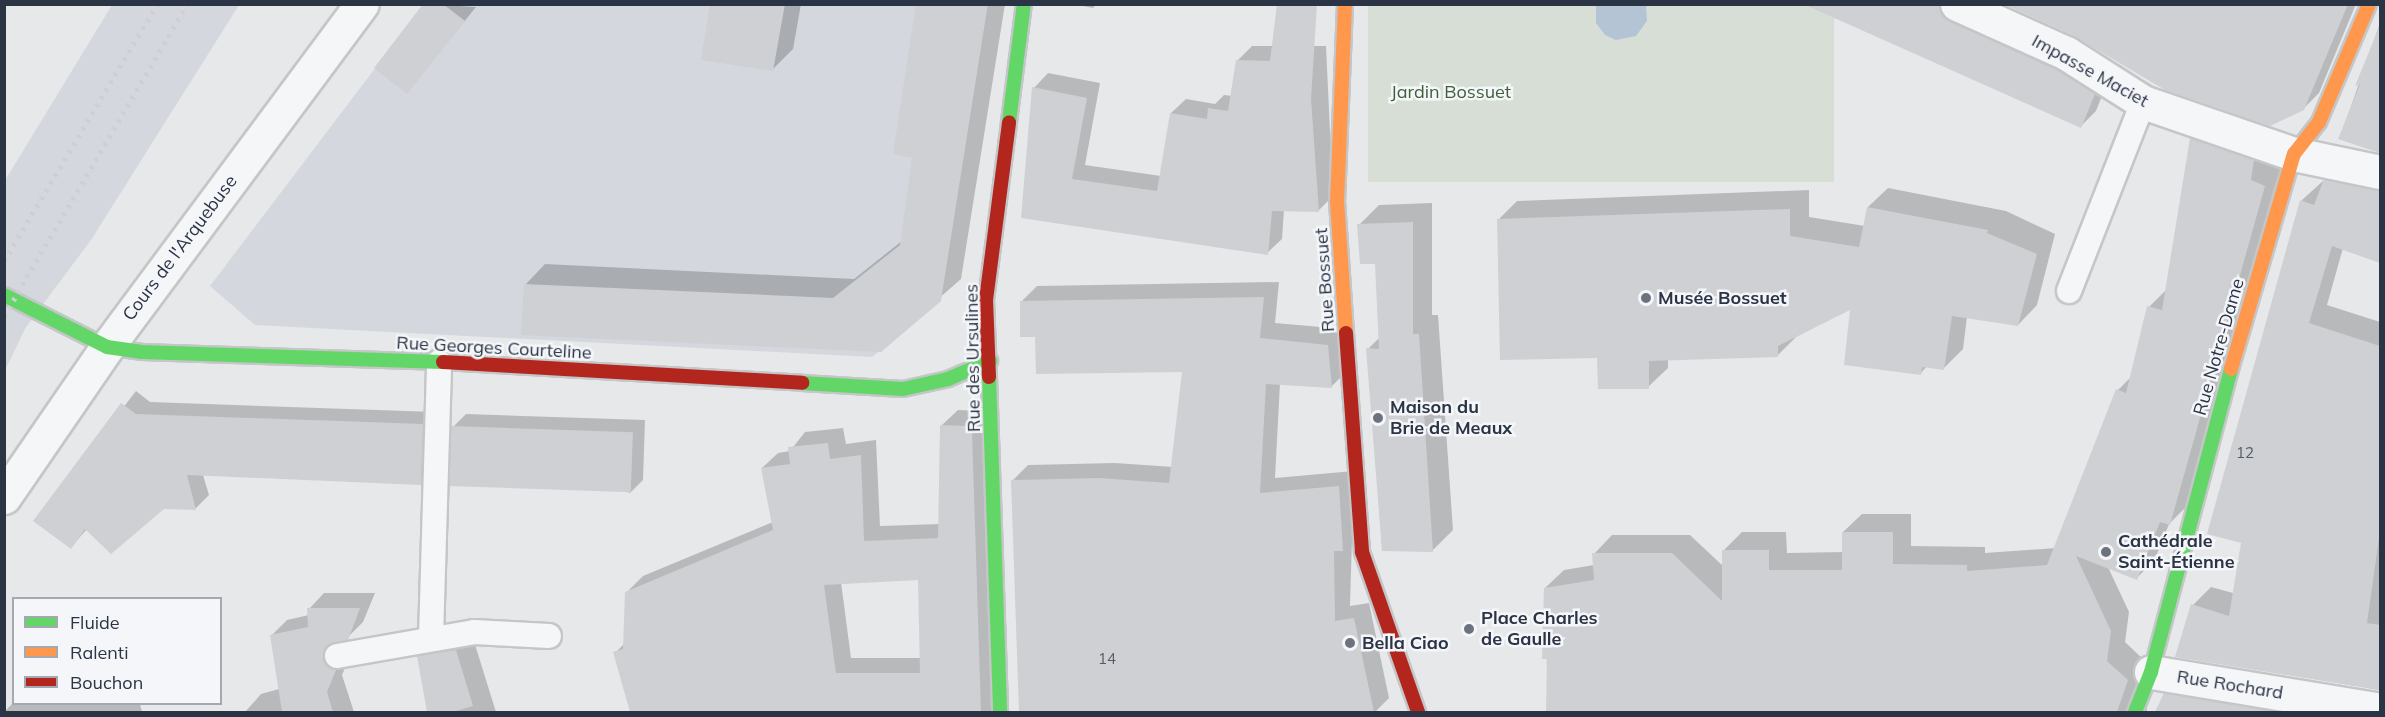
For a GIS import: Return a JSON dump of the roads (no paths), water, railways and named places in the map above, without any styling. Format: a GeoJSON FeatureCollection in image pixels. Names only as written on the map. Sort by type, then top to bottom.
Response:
{"type":"FeatureCollection","features":[{"type":"Feature","properties":{"kind":"street","name":"Cours de l'Arquebuse"},"geometry":{"type":"LineString","coordinates":[[4,497],[107,347],[362,4]]}},
{"type":"Feature","properties":{"kind":"street","name":"Rue des Ursulines"},"geometry":{"type":"LineString","coordinates":[[999,712],[990,361],[986,300],[1024,4]]}},
{"type":"Feature","properties":{"kind":"street","name":"Rue Bossuet"},"geometry":{"type":"LineString","coordinates":[[1345,4],[1337,201],[1362,552],[1418,712]]}},
{"type":"Feature","properties":{"kind":"street","name":"Impasse Maciet"},"geometry":{"type":"LineString","coordinates":[[1957,4],[2066,54],[2143,102],[2294,154],[2380,172]]}},
{"type":"Feature","properties":{"kind":"street","name":"Rue Notre-Dame"},"geometry":{"type":"LineString","coordinates":[[2135,712],[2151,672],[2225,390],[2294,154],[2319,122],[2369,4]]}},
{"type":"Feature","properties":{"kind":"street","name":"Rue Georges Courteline"},"geometry":{"type":"LineString","coordinates":[[4,295],[107,347],[141,352],[439,362],[903,389],[948,379],[990,361]]}},
{"type":"Feature","properties":{"kind":"street","name":"Rue Rochard"},"geometry":{"type":"LineString","coordinates":[[2151,672],[2380,710]]}},
{"type":"Feature","properties":{"kind":"lane"},"geometry":{"type":"LineString","coordinates":[[2069,291],[2143,102]]}},
{"type":"Feature","properties":{"kind":"lane"},"geometry":{"type":"LineString","coordinates":[[431,637],[439,362]]}},
{"type":"Feature","properties":{"kind":"lane"},"geometry":{"type":"LineString","coordinates":[[337,656],[431,637],[474,632],[549,636]]}},
{"type":"Feature","properties":{"kind":"water"},"geometry":{"type":"Polygon","coordinates":[[[1596,5],[1646,5],[1647,21],[1636,36],[1616,40],[1605,35],[1596,23],[1596,5]]]}},
{"type":"Feature","properties":{"kind":"railway"},"geometry":{"type":"LineString","coordinates":[[4,261],[157,4]]}},
{"type":"Feature","properties":{"kind":"railway"},"geometry":{"type":"LineString","coordinates":[[4,316],[187,4]]}},
{"type":"Feature","properties":{"kind":"place","name":"Musée Bossuet"},"geometry":{"type":"Point","coordinates":[1646,298]}},
{"type":"Feature","properties":{"kind":"place","name":"Maison du Brie de Meaux"},"geometry":{"type":"Point","coordinates":[1378,418]}},
{"type":"Feature","properties":{"kind":"place","name":"Cathédrale Saint-Étienne"},"geometry":{"type":"Point","coordinates":[2106,552]}},
{"type":"Feature","properties":{"kind":"place","name":"Place Charles de Gaulle"},"geometry":{"type":"Point","coordinates":[1469,629]}},
{"type":"Feature","properties":{"kind":"place","name":"Bella Ciao"},"geometry":{"type":"Point","coordinates":[1350,643]}},
{"type":"Feature","properties":{"kind":"park label","name":"Jardin Bossuet"},"geometry":{"type":"Point","coordinates":[1451,92]}}]}
